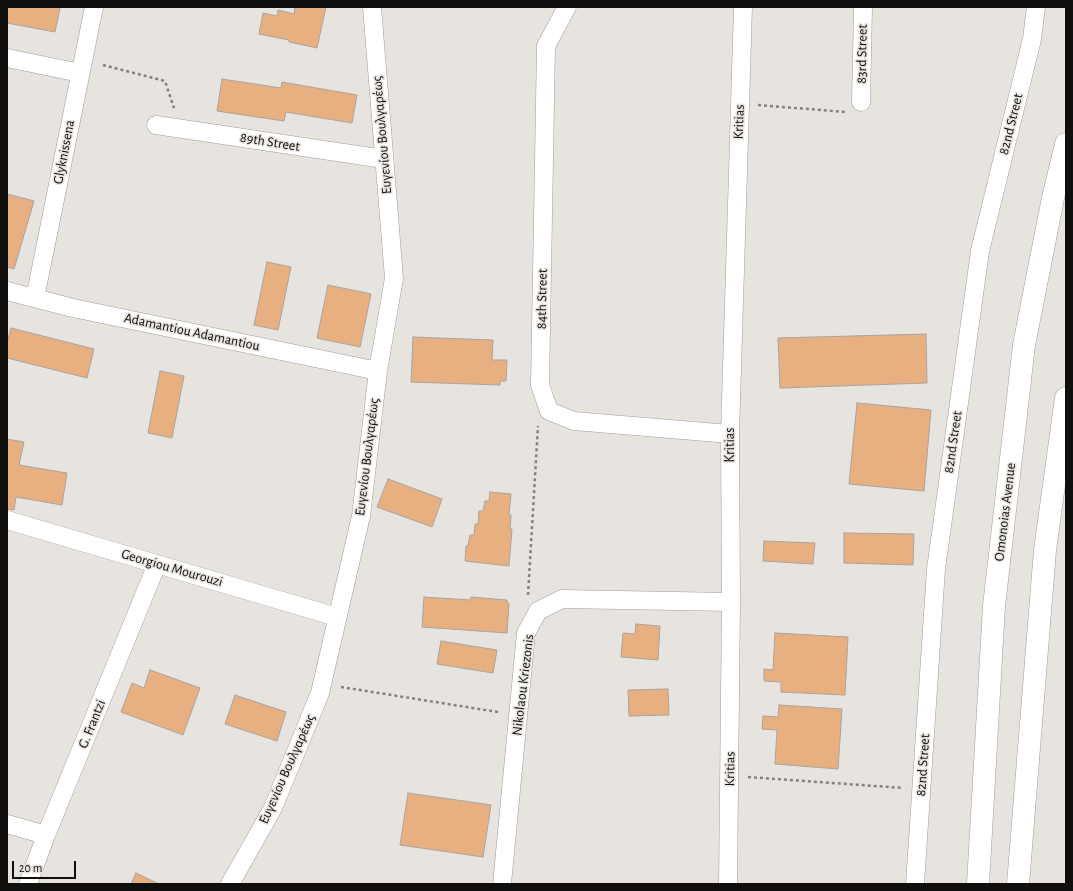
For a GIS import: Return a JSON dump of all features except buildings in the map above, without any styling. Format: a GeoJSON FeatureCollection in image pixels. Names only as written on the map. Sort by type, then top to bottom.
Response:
{"type":"FeatureCollection","features":[{"type":"Feature","properties":{"kind":"main road","name":"Omonoias Avenue"},"geometry":{"type":"LineString","coordinates":[[978,884],[994,606],[1024,353],[1053,198],[1066,144]]}},
{"type":"Feature","properties":{"kind":"main road"},"geometry":{"type":"LineString","coordinates":[[1018,884],[1044,550],[1066,398]]}},
{"type":"Feature","properties":{"kind":"street","name":"Glyknissena"},"geometry":{"type":"LineString","coordinates":[[35,298],[94,7]]}},
{"type":"Feature","properties":{"kind":"street","name":"Ευγενίου Βουλγαρέως"},"geometry":{"type":"LineString","coordinates":[[230,884],[273,808],[320,693],[361,516],[378,371],[394,278],[372,7]]}},
{"type":"Feature","properties":{"kind":"street","name":"84th Street"},"geometry":{"type":"LineString","coordinates":[[566,7],[546,46],[540,385],[549,411],[574,421],[730,434]]}},
{"type":"Feature","properties":{"kind":"street","name":"Kritias"},"geometry":{"type":"LineString","coordinates":[[728,884],[731,602],[730,434],[743,7]]}},
{"type":"Feature","properties":{"kind":"street","name":"83rd Street"},"geometry":{"type":"LineString","coordinates":[[861,102],[863,7]]}},
{"type":"Feature","properties":{"kind":"street","name":"82nd Street"},"geometry":{"type":"LineString","coordinates":[[915,884],[936,569],[980,251],[1032,39],[1036,7]]}},
{"type":"Feature","properties":{"kind":"street"},"geometry":{"type":"LineString","coordinates":[[7,58],[82,66]]}},
{"type":"Feature","properties":{"kind":"street","name":"89th Street"},"geometry":{"type":"LineString","coordinates":[[156,124],[384,159]]}},
{"type":"Feature","properties":{"kind":"street","name":"Adamantiou Adamantiou"},"geometry":{"type":"LineString","coordinates":[[7,291],[73,308],[378,371]]}},
{"type":"Feature","properties":{"kind":"street","name":"Georgiou Mourouzi"},"geometry":{"type":"LineString","coordinates":[[7,520],[337,617]]}},
{"type":"Feature","properties":{"kind":"street","name":"G. Frantzi"},"geometry":{"type":"LineString","coordinates":[[28,884],[46,835],[157,564]]}},
{"type":"Feature","properties":{"kind":"street","name":"Nikolaou Kriezonis"},"geometry":{"type":"LineString","coordinates":[[502,884],[526,633],[538,610],[562,599],[731,602]]}},
{"type":"Feature","properties":{"kind":"street"},"geometry":{"type":"LineString","coordinates":[[7,824],[46,835]]}},
{"type":"Feature","properties":{"kind":"path"},"geometry":{"type":"LineString","coordinates":[[82,66],[165,81],[180,128]]}},
{"type":"Feature","properties":{"kind":"path"},"geometry":{"type":"LineString","coordinates":[[740,103],[849,112],[861,102]]}},
{"type":"Feature","properties":{"kind":"path"},"geometry":{"type":"LineString","coordinates":[[526,633],[538,424]]}},
{"type":"Feature","properties":{"kind":"path"},"geometry":{"type":"LineString","coordinates":[[322,684],[519,715]]}},
{"type":"Feature","properties":{"kind":"path"},"geometry":{"type":"LineString","coordinates":[[730,775],[921,790]]}}]}
